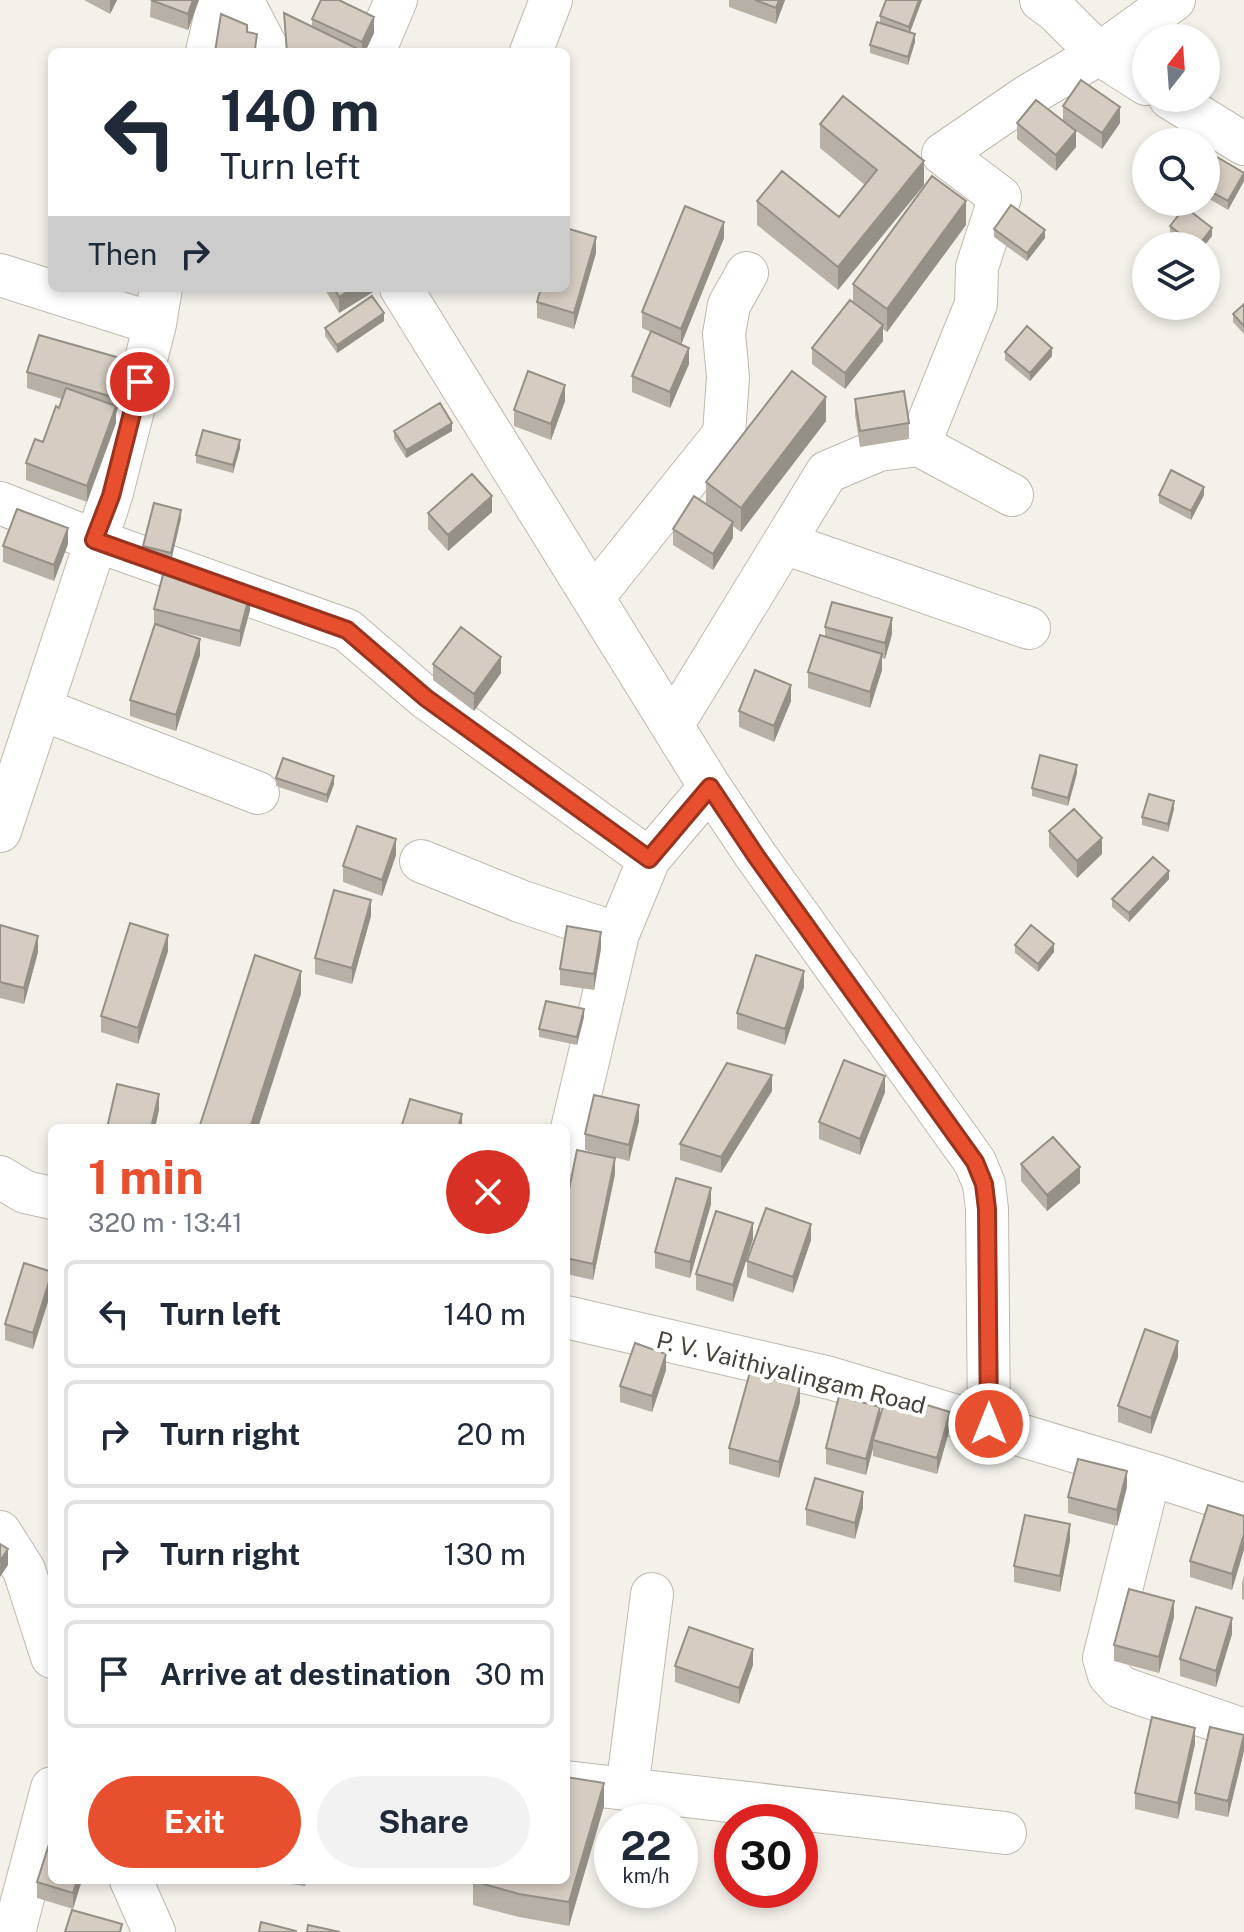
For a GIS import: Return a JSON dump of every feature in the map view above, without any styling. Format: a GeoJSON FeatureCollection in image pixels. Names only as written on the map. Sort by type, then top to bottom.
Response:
{"type":"FeatureCollection","features":[{"type":"Feature","properties":{"kind":"street"},"geometry":{"type":"LineString","coordinates":[[208,48],[219,0]]}},
{"type":"Feature","properties":{"kind":"street"},"geometry":{"type":"LineString","coordinates":[[242,0],[267,48]]}},
{"type":"Feature","properties":{"kind":"street"},"geometry":{"type":"LineString","coordinates":[[376,48],[396,0]]}},
{"type":"Feature","properties":{"kind":"street"},"geometry":{"type":"LineString","coordinates":[[533,48],[551,0]]}},
{"type":"Feature","properties":{"kind":"street"},"geometry":{"type":"LineString","coordinates":[[1041,0],[1099,54],[1132,75]]}},
{"type":"Feature","properties":{"kind":"street"},"geometry":{"type":"LineString","coordinates":[[919,445],[976,304],[977,267],[1000,197],[943,154],[1029,95],[1099,54],[1174,0]]}},
{"type":"Feature","properties":{"kind":"street"},"geometry":{"type":"LineString","coordinates":[[1193,112],[1244,144]]}},
{"type":"Feature","properties":{"kind":"street"},"geometry":{"type":"LineString","coordinates":[[594,596],[724,434],[728,377],[724,334],[729,305],[747,273]]}},
{"type":"Feature","properties":{"kind":"street"},"geometry":{"type":"LineString","coordinates":[[0,275],[48,284]]}},
{"type":"Feature","properties":{"kind":"street"},"geometry":{"type":"LineString","coordinates":[[0,831],[111,496],[158,306],[87,292]]}},
{"type":"Feature","properties":{"kind":"street"},"geometry":{"type":"LineString","coordinates":[[404,292],[710,787],[975,1162],[984,1184],[987,1209],[989,1424]]}},
{"type":"Feature","properties":{"kind":"street"},"geometry":{"type":"LineString","coordinates":[[673,724],[827,472],[879,450],[919,445],[1012,495]]}},
{"type":"Feature","properties":{"kind":"street"},"geometry":{"type":"LineString","coordinates":[[0,503],[94,540],[347,630],[426,698],[649,859]]}},
{"type":"Feature","properties":{"kind":"street"},"geometry":{"type":"LineString","coordinates":[[784,543],[1029,628]]}},
{"type":"Feature","properties":{"kind":"street"},"geometry":{"type":"LineString","coordinates":[[41,709],[258,793]]}},
{"type":"Feature","properties":{"kind":"street"},"geometry":{"type":"LineString","coordinates":[[570,1137],[618,934],[649,859],[710,787]]}},
{"type":"Feature","properties":{"kind":"street"},"geometry":{"type":"LineString","coordinates":[[421,861],[520,901],[618,934]]}},
{"type":"Feature","properties":{"kind":"street"},"geometry":{"type":"LineString","coordinates":[[0,1177],[25,1192],[48,1197]]}},
{"type":"Feature","properties":{"kind":"street","name":"P. V. Vaithiyalingam Road"},"geometry":{"type":"LineString","coordinates":[[570,1318],[830,1378],[989,1424],[1244,1505]]}},
{"type":"Feature","properties":{"kind":"street"},"geometry":{"type":"LineString","coordinates":[[1150,1474],[1104,1658],[1106,1667],[1120,1687],[1244,1730]]}},
{"type":"Feature","properties":{"kind":"street"},"geometry":{"type":"LineString","coordinates":[[0,1532],[24,1570],[48,1645]]}},
{"type":"Feature","properties":{"kind":"street"},"geometry":{"type":"LineString","coordinates":[[627,1790],[652,1594]]}},
{"type":"Feature","properties":{"kind":"street"},"geometry":{"type":"LineString","coordinates":[[570,1783],[1005,1833]]}},
{"type":"Feature","properties":{"kind":"street"},"geometry":{"type":"LineString","coordinates":[[14,1932],[48,1803]]}},
{"type":"Feature","properties":{"kind":"street"},"geometry":{"type":"LineString","coordinates":[[133,1884],[154,1932]]}},
{"type":"Feature","properties":{"kind":"building"},"geometry":{"type":"Polygon","coordinates":[[[151,0],[193,0],[188,14],[151,0]]]}},
{"type":"Feature","properties":{"kind":"building"},"geometry":{"type":"Polygon","coordinates":[[[321,0],[339,0],[374,17],[362,42],[312,19],[321,0]]]}},
{"type":"Feature","properties":{"kind":"building"},"geometry":{"type":"Polygon","coordinates":[[[755,0],[779,0],[776,8],[755,0]]]}},
{"type":"Feature","properties":{"kind":"building"},"geometry":{"type":"Polygon","coordinates":[[[886,0],[919,0],[909,27],[880,16],[886,0]]]}},
{"type":"Feature","properties":{"kind":"building"},"geometry":{"type":"Polygon","coordinates":[[[284,13],[356,48],[287,48],[284,13]]]}},
{"type":"Feature","properties":{"kind":"building"},"geometry":{"type":"Polygon","coordinates":[[[221,14],[247,25],[247,32],[257,34],[255,48],[216,48],[221,14]]]}},
{"type":"Feature","properties":{"kind":"building"},"geometry":{"type":"Polygon","coordinates":[[[877,22],[915,34],[908,57],[870,45],[877,22]]]}},
{"type":"Feature","properties":{"kind":"building"},"geometry":{"type":"Polygon","coordinates":[[[1081,80],[1120,107],[1102,133],[1063,106],[1081,80]]]}},
{"type":"Feature","properties":{"kind":"building"},"geometry":{"type":"Polygon","coordinates":[[[843,96],[924,161],[838,267],[757,201],[782,171],[839,217],[877,170],[820,124],[843,96]]]}},
{"type":"Feature","properties":{"kind":"building"},"geometry":{"type":"Polygon","coordinates":[[[1036,100],[1076,131],[1056,155],[1017,123],[1036,100]]]}},
{"type":"Feature","properties":{"kind":"building"},"geometry":{"type":"Polygon","coordinates":[[[1220,159],[1244,173],[1228,201],[1220,197],[1220,159]]]}},
{"type":"Feature","properties":{"kind":"building"},"geometry":{"type":"Polygon","coordinates":[[[932,176],[966,201],[887,309],[853,284],[932,176]]]}},
{"type":"Feature","properties":{"kind":"building"},"geometry":{"type":"Polygon","coordinates":[[[1011,205],[1045,230],[1027,253],[994,229],[1011,205]]]}},
{"type":"Feature","properties":{"kind":"building"},"geometry":{"type":"Polygon","coordinates":[[[685,206],[724,222],[681,329],[642,312],[685,206]]]}},
{"type":"Feature","properties":{"kind":"building"},"geometry":{"type":"Polygon","coordinates":[[[1178,216],[1197,216],[1212,228],[1209,232],[1178,232],[1170,226],[1178,216]]]}},
{"type":"Feature","properties":{"kind":"building"},"geometry":{"type":"Polygon","coordinates":[[[570,229],[596,237],[574,313],[537,302],[540,292],[570,292],[570,229]]]}},
{"type":"Feature","properties":{"kind":"building"},"geometry":{"type":"Polygon","coordinates":[[[372,296],[384,313],[337,345],[325,328],[372,296]]]}},
{"type":"Feature","properties":{"kind":"building"},"geometry":{"type":"Polygon","coordinates":[[[850,300],[883,325],[845,373],[812,348],[850,300]]]}},
{"type":"Feature","properties":{"kind":"building"},"geometry":{"type":"Polygon","coordinates":[[[1244,304],[1244,326],[1233,314],[1244,304]]]}},
{"type":"Feature","properties":{"kind":"building"},"geometry":{"type":"Polygon","coordinates":[[[1027,326],[1052,348],[1030,373],[1005,352],[1027,326]]]}},
{"type":"Feature","properties":{"kind":"building"},"geometry":{"type":"Polygon","coordinates":[[[651,331],[689,348],[670,392],[632,376],[651,331]]]}},
{"type":"Feature","properties":{"kind":"building"},"geometry":{"type":"Polygon","coordinates":[[[39,335],[127,360],[116,398],[27,372],[39,335]]]}},
{"type":"Feature","properties":{"kind":"building"},"geometry":{"type":"Polygon","coordinates":[[[528,371],[565,385],[551,424],[514,410],[528,371]]]}},
{"type":"Feature","properties":{"kind":"building"},"geometry":{"type":"Polygon","coordinates":[[[792,371],[826,397],[741,508],[706,482],[792,371]]]}},
{"type":"Feature","properties":{"kind":"building"},"geometry":{"type":"Polygon","coordinates":[[[66,388],[116,406],[87,486],[26,463],[35,439],[43,442],[66,388]]]}},
{"type":"Feature","properties":{"kind":"building"},"geometry":{"type":"Polygon","coordinates":[[[904,391],[909,423],[860,431],[855,399],[904,391]]]}},
{"type":"Feature","properties":{"kind":"building"},"geometry":{"type":"Polygon","coordinates":[[[440,403],[452,423],[406,450],[394,431],[440,403]]]}},
{"type":"Feature","properties":{"kind":"building"},"geometry":{"type":"Polygon","coordinates":[[[203,430],[240,440],[233,465],[196,455],[203,430]]]}},
{"type":"Feature","properties":{"kind":"building"},"geometry":{"type":"Polygon","coordinates":[[[1171,470],[1204,487],[1191,511],[1159,495],[1171,470]]]}},
{"type":"Feature","properties":{"kind":"building"},"geometry":{"type":"Polygon","coordinates":[[[472,474],[492,496],[448,535],[428,513],[472,474]]]}},
{"type":"Feature","properties":{"kind":"building"},"geometry":{"type":"Polygon","coordinates":[[[694,496],[733,522],[713,554],[673,529],[694,496]]]}},
{"type":"Feature","properties":{"kind":"building"},"geometry":{"type":"Polygon","coordinates":[[[154,503],[181,510],[171,553],[143,546],[154,503]]]}},
{"type":"Feature","properties":{"kind":"building"},"geometry":{"type":"Polygon","coordinates":[[[17,509],[68,528],[54,565],[3,546],[17,509]]]}},
{"type":"Feature","properties":{"kind":"building"},"geometry":{"type":"Polygon","coordinates":[[[164,571],[250,594],[240,631],[154,609],[164,571]]]}},
{"type":"Feature","properties":{"kind":"building"},"geometry":{"type":"Polygon","coordinates":[[[832,602],[892,618],[885,643],[825,627],[832,602]]]}},
{"type":"Feature","properties":{"kind":"building"},"geometry":{"type":"Polygon","coordinates":[[[155,624],[200,639],[176,715],[130,700],[155,624]]]}},
{"type":"Feature","properties":{"kind":"building"},"geometry":{"type":"Polygon","coordinates":[[[461,627],[501,657],[474,694],[433,664],[461,627]]]}},
{"type":"Feature","properties":{"kind":"building"},"geometry":{"type":"Polygon","coordinates":[[[820,635],[882,654],[870,692],[808,672],[820,635]]]}},
{"type":"Feature","properties":{"kind":"building"},"geometry":{"type":"Polygon","coordinates":[[[755,670],[791,685],[774,726],[739,711],[755,670]]]}},
{"type":"Feature","properties":{"kind":"building"},"geometry":{"type":"Polygon","coordinates":[[[1040,755],[1077,765],[1068,798],[1032,788],[1040,755]]]}},
{"type":"Feature","properties":{"kind":"building"},"geometry":{"type":"Polygon","coordinates":[[[283,758],[334,776],[327,795],[276,778],[283,758]]]}},
{"type":"Feature","properties":{"kind":"building"},"geometry":{"type":"Polygon","coordinates":[[[1149,794],[1174,801],[1168,824],[1142,817],[1149,794]]]}},
{"type":"Feature","properties":{"kind":"building"},"geometry":{"type":"Polygon","coordinates":[[[1074,809],[1102,838],[1077,861],[1049,831],[1074,809]]]}},
{"type":"Feature","properties":{"kind":"building"},"geometry":{"type":"Polygon","coordinates":[[[357,826],[396,839],[382,880],[343,866],[357,826]]]}},
{"type":"Feature","properties":{"kind":"building"},"geometry":{"type":"Polygon","coordinates":[[[1153,857],[1169,871],[1129,913],[1112,899],[1153,857]]]}},
{"type":"Feature","properties":{"kind":"building"},"geometry":{"type":"Polygon","coordinates":[[[334,890],[371,900],[352,968],[315,958],[334,890]]]}},
{"type":"Feature","properties":{"kind":"building"},"geometry":{"type":"Polygon","coordinates":[[[130,923],[168,935],[138,1028],[101,1016],[130,923]]]}},
{"type":"Feature","properties":{"kind":"building"},"geometry":{"type":"Polygon","coordinates":[[[0,925],[38,936],[24,988],[0,982],[0,925]]]}},
{"type":"Feature","properties":{"kind":"building"},"geometry":{"type":"Polygon","coordinates":[[[1031,925],[1054,944],[1038,964],[1015,945],[1031,925]]]}},
{"type":"Feature","properties":{"kind":"building"},"geometry":{"type":"Polygon","coordinates":[[[567,926],[601,932],[594,974],[560,969],[567,926]]]}},
{"type":"Feature","properties":{"kind":"building"},"geometry":{"type":"Polygon","coordinates":[[[255,955],[301,971],[251,1124],[200,1124],[255,955]]]}},
{"type":"Feature","properties":{"kind":"building"},"geometry":{"type":"Polygon","coordinates":[[[756,955],[804,971],[785,1029],[737,1013],[756,955]]]}},
{"type":"Feature","properties":{"kind":"building"},"geometry":{"type":"Polygon","coordinates":[[[546,1001],[584,1009],[577,1037],[539,1029],[546,1001]]]}},
{"type":"Feature","properties":{"kind":"building"},"geometry":{"type":"Polygon","coordinates":[[[844,1060],[885,1076],[860,1139],[819,1122],[844,1060]]]}},
{"type":"Feature","properties":{"kind":"building"},"geometry":{"type":"Polygon","coordinates":[[[727,1063],[772,1075],[721,1157],[680,1144],[727,1063]]]}},
{"type":"Feature","properties":{"kind":"building"},"geometry":{"type":"Polygon","coordinates":[[[117,1084],[159,1094],[152,1124],[108,1124],[117,1084]]]}},
{"type":"Feature","properties":{"kind":"building"},"geometry":{"type":"Polygon","coordinates":[[[594,1095],[639,1105],[629,1145],[585,1134],[594,1095]]]}},
{"type":"Feature","properties":{"kind":"building"},"geometry":{"type":"Polygon","coordinates":[[[410,1099],[462,1114],[459,1124],[402,1124],[410,1099]]]}},
{"type":"Feature","properties":{"kind":"building"},"geometry":{"type":"Polygon","coordinates":[[[1053,1137],[1080,1167],[1047,1195],[1021,1164],[1053,1137]]]}},
{"type":"Feature","properties":{"kind":"building"},"geometry":{"type":"Polygon","coordinates":[[[577,1150],[615,1158],[593,1264],[570,1259],[570,1184],[577,1150]]]}},
{"type":"Feature","properties":{"kind":"building"},"geometry":{"type":"Polygon","coordinates":[[[676,1178],[711,1188],[690,1262],[655,1252],[676,1178]]]}},
{"type":"Feature","properties":{"kind":"building"},"geometry":{"type":"Polygon","coordinates":[[[766,1208],[811,1224],[793,1277],[747,1261],[766,1208]]]}},
{"type":"Feature","properties":{"kind":"building"},"geometry":{"type":"Polygon","coordinates":[[[716,1211],[753,1223],[733,1285],[696,1274],[716,1211]]]}},
{"type":"Feature","properties":{"kind":"building"},"geometry":{"type":"Polygon","coordinates":[[[24,1263],[48,1271],[48,1285],[33,1333],[5,1324],[24,1263]]]}},
{"type":"Feature","properties":{"kind":"building"},"geometry":{"type":"Polygon","coordinates":[[[1145,1329],[1178,1341],[1151,1418],[1118,1406],[1145,1329]]]}},
{"type":"Feature","properties":{"kind":"building"},"geometry":{"type":"Polygon","coordinates":[[[635,1343],[666,1354],[652,1396],[620,1386],[635,1343]]]}},
{"type":"Feature","properties":{"kind":"building"},"geometry":{"type":"Polygon","coordinates":[[[750,1372],[800,1386],[779,1462],[729,1448],[750,1372]]]}},
{"type":"Feature","properties":{"kind":"building"},"geometry":{"type":"Polygon","coordinates":[[[887,1393],[950,1412],[937,1458],[873,1440],[887,1393]]]}},
{"type":"Feature","properties":{"kind":"building"},"geometry":{"type":"Polygon","coordinates":[[[839,1396],[880,1407],[866,1459],[826,1448],[839,1396]]]}},
{"type":"Feature","properties":{"kind":"building"},"geometry":{"type":"Polygon","coordinates":[[[1078,1459],[1127,1471],[1117,1510],[1068,1497],[1078,1459]]]}},
{"type":"Feature","properties":{"kind":"building"},"geometry":{"type":"Polygon","coordinates":[[[815,1478],[863,1492],[855,1523],[806,1509],[815,1478]]]}},
{"type":"Feature","properties":{"kind":"building"},"geometry":{"type":"Polygon","coordinates":[[[1208,1505],[1244,1516],[1244,1534],[1232,1574],[1190,1561],[1208,1505]]]}},
{"type":"Feature","properties":{"kind":"building"},"geometry":{"type":"Polygon","coordinates":[[[1025,1515],[1070,1524],[1060,1576],[1014,1566],[1025,1515]]]}},
{"type":"Feature","properties":{"kind":"building"},"geometry":{"type":"Polygon","coordinates":[[[0,1544],[8,1549],[0,1561],[0,1544]]]}},
{"type":"Feature","properties":{"kind":"building"},"geometry":{"type":"Polygon","coordinates":[[[1129,1589],[1174,1601],[1159,1657],[1114,1645],[1129,1589]]]}},
{"type":"Feature","properties":{"kind":"building"},"geometry":{"type":"Polygon","coordinates":[[[1196,1607],[1232,1618],[1216,1671],[1180,1659],[1196,1607]]]}},
{"type":"Feature","properties":{"kind":"building"},"geometry":{"type":"Polygon","coordinates":[[[689,1627],[753,1649],[739,1688],[675,1666],[689,1627]]]}},
{"type":"Feature","properties":{"kind":"building"},"geometry":{"type":"Polygon","coordinates":[[[1152,1717],[1195,1728],[1178,1803],[1135,1793],[1152,1717]]]}},
{"type":"Feature","properties":{"kind":"building"},"geometry":{"type":"Polygon","coordinates":[[[1210,1727],[1244,1735],[1228,1801],[1195,1793],[1210,1727]]]}},
{"type":"Feature","properties":{"kind":"building"},"geometry":{"type":"Polygon","coordinates":[[[570,1778],[604,1783],[598,1804],[594,1804],[594,1817],[569,1902],[519,1894],[484,1884],[570,1884],[570,1778]]]}},
{"type":"Feature","properties":{"kind":"building"},"geometry":{"type":"Polygon","coordinates":[[[48,1847],[48,1884],[76,1884],[73,1893],[37,1882],[48,1847]]]}},
{"type":"Feature","properties":{"kind":"building"},"geometry":{"type":"Polygon","coordinates":[[[72,1910],[122,1924],[120,1932],[65,1932],[72,1910]]]}},
{"type":"Feature","properties":{"kind":"building"},"geometry":{"type":"Polygon","coordinates":[[[261,1922],[296,1931],[296,1932],[259,1932],[261,1922]]]}},
{"type":"Feature","properties":{"kind":"building"},"geometry":{"type":"Polygon","coordinates":[[[308,1925],[340,1932],[307,1932],[308,1925]]]}},
{"type":"Feature","properties":{"kind":"route"},"geometry":{"type":"LineString","coordinates":[[140,382],[111,496],[94,540],[347,630],[426,698],[649,859],[710,787],[975,1162],[984,1184],[987,1209],[989,1424]]}}]}
